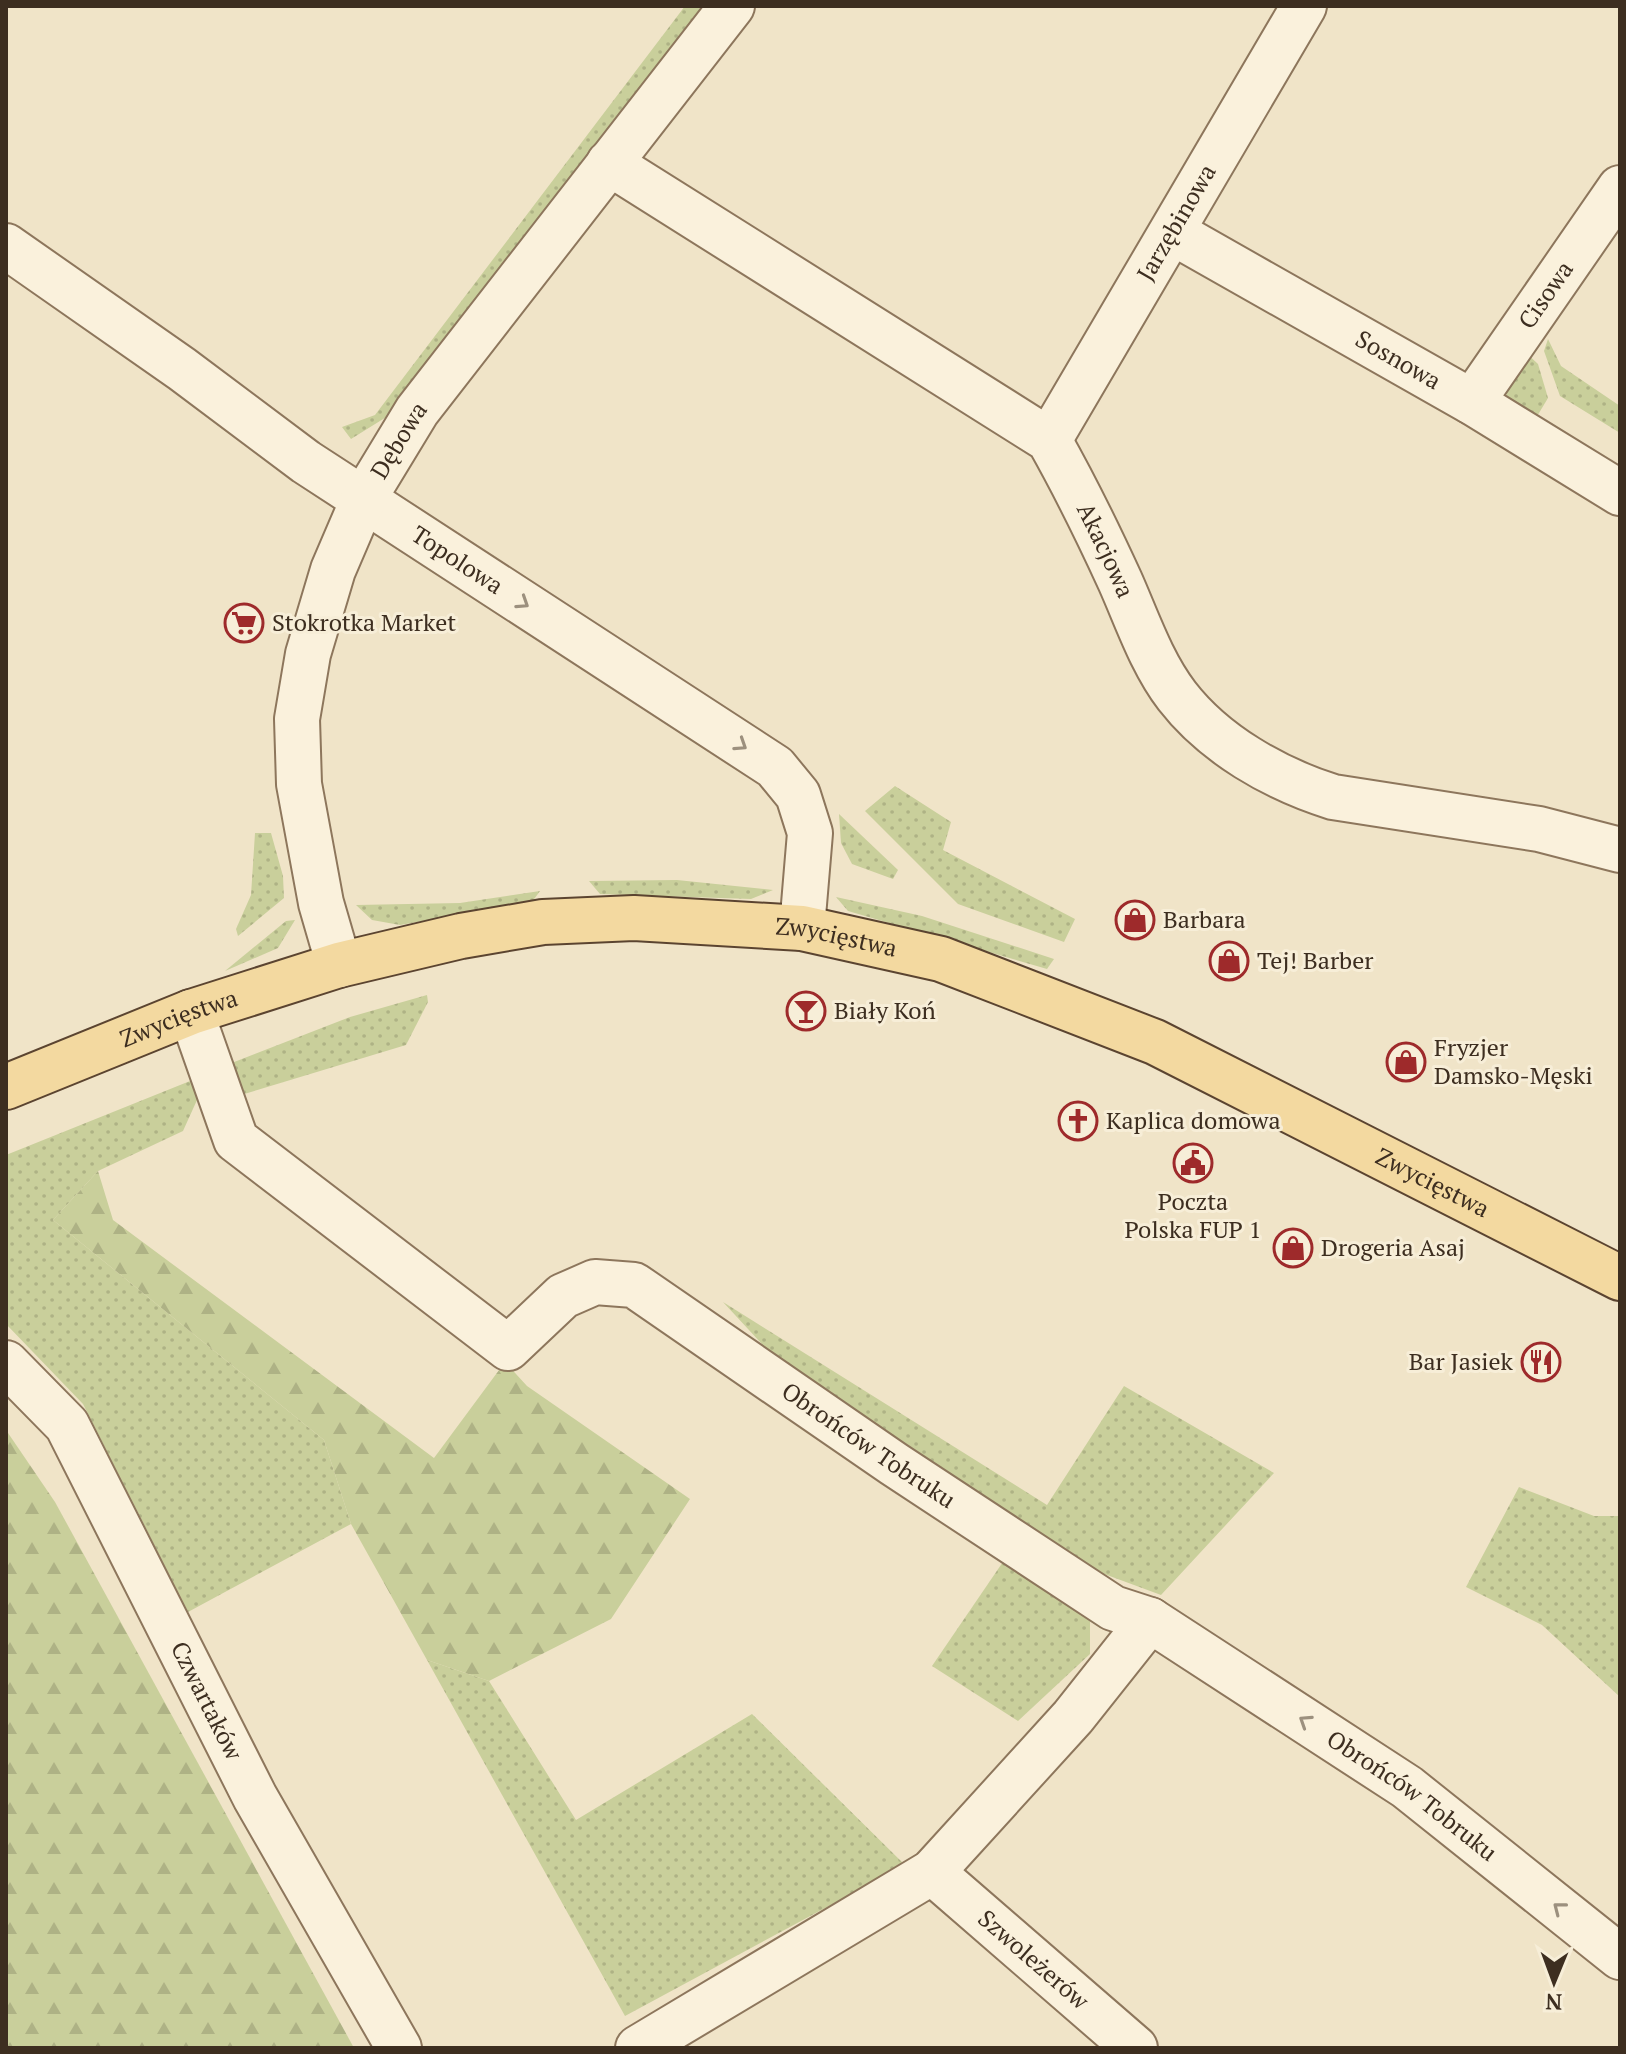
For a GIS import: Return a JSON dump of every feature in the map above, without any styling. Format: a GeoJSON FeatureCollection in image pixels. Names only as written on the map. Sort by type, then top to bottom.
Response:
{"type":"FeatureCollection","features":[{"type":"Feature","properties":{"kind":"main road","name":"Zwycięstwa"},"geometry":{"type":"LineString","coordinates":[[6,1087],[191,1012],[339,965],[461,936],[543,922],[634,918],[802,928],[941,959],[1155,1042],[1620,1278]]}},
{"type":"Feature","properties":{"kind":"street","name":"Dębowa"},"geometry":{"type":"LineString","coordinates":[[339,965],[321,903],[299,784],[297,719],[308,654],[333,570],[363,500],[417,411],[732,6]]}},
{"type":"Feature","properties":{"kind":"street","name":"Jarzębinowa"},"geometry":{"type":"LineString","coordinates":[[1049,440],[1304,6]]}},
{"type":"Feature","properties":{"kind":"street","name":"Akacjowa"},"geometry":{"type":"LineString","coordinates":[[609,163],[1049,440],[1088,508],[1157,664],[1177,696],[1201,722],[1247,758],[1304,788],[1333,797],[1539,829],[1620,850]]}},
{"type":"Feature","properties":{"kind":"street","name":"Cisowa"},"geometry":{"type":"LineString","coordinates":[[1472,402],[1620,188]]}},
{"type":"Feature","properties":{"kind":"street","name":"Sosnowa"},"geometry":{"type":"LineString","coordinates":[[1172,232],[1472,402],[1620,493]]}},
{"type":"Feature","properties":{"kind":"street","name":"Topolowa"},"geometry":{"type":"LineString","coordinates":[[6,246],[363,500],[775,767],[798,795],[810,833],[802,928]]}},
{"type":"Feature","properties":{"kind":"street","name":"Obrońców Tobruku"},"geometry":{"type":"LineString","coordinates":[[191,1012],[236,1140],[508,1348],[563,1296],[595,1282],[634,1285],[894,1464],[1113,1608],[1150,1620],[1407,1787],[1620,1957]]}},
{"type":"Feature","properties":{"kind":"street","name":"Czwartaków"},"geometry":{"type":"LineString","coordinates":[[6,1363],[67,1425],[255,1797],[399,2048]]}},
{"type":"Feature","properties":{"kind":"street"},"geometry":{"type":"LineString","coordinates":[[655,2044],[932,1872],[1073,1717],[1150,1620]]}},
{"type":"Feature","properties":{"kind":"street","name":"Szwoleżerów"},"geometry":{"type":"LineString","coordinates":[[932,1872],[1135,2048]]}},
{"type":"Feature","properties":{"kind":"green space"},"geometry":{"type":"Polygon","coordinates":[[[685,6],[707,6],[388,416],[351,439],[342,427],[375,415],[685,6]]]}},
{"type":"Feature","properties":{"kind":"green space"},"geometry":{"type":"Polygon","coordinates":[[[1548,339],[1561,366],[1620,406],[1620,433],[1560,396],[1544,351],[1548,339]]]}},
{"type":"Feature","properties":{"kind":"green space"},"geometry":{"type":"Polygon","coordinates":[[[1524,351],[1538,364],[1548,398],[1533,423],[1507,401],[1506,385],[1524,351]]]}},
{"type":"Feature","properties":{"kind":"green space"},"geometry":{"type":"Polygon","coordinates":[[[895,786],[951,822],[943,850],[1075,919],[1064,942],[958,904],[865,811],[895,786]]]}},
{"type":"Feature","properties":{"kind":"green space"},"geometry":{"type":"Polygon","coordinates":[[[839,814],[898,870],[893,879],[852,864],[841,843],[839,814]]]}},
{"type":"Feature","properties":{"kind":"green space"},"geometry":{"type":"Polygon","coordinates":[[[255,833],[271,833],[283,876],[284,898],[238,936],[236,929],[251,895],[255,833]]]}},
{"type":"Feature","properties":{"kind":"green space"},"geometry":{"type":"Polygon","coordinates":[[[677,880],[773,890],[751,899],[600,894],[589,881],[677,880]]]}},
{"type":"Feature","properties":{"kind":"green space"},"geometry":{"type":"Polygon","coordinates":[[[540,891],[532,902],[400,925],[372,920],[356,905],[460,903],[540,891]]]}},
{"type":"Feature","properties":{"kind":"green space"},"geometry":{"type":"Polygon","coordinates":[[[836,897],[922,916],[1054,959],[1047,969],[848,911],[836,897]]]}},
{"type":"Feature","properties":{"kind":"green space"},"geometry":{"type":"Polygon","coordinates":[[[295,920],[278,948],[225,971],[286,921],[295,920]]]}},
{"type":"Feature","properties":{"kind":"green space"},"geometry":{"type":"Polygon","coordinates":[[[427,995],[428,1002],[406,1045],[241,1095],[229,1064],[350,1017],[427,995]]]}},
{"type":"Feature","properties":{"kind":"green space"},"geometry":{"type":"Polygon","coordinates":[[[200,1077],[202,1089],[183,1131],[98,1171],[53,1220],[324,1440],[351,1524],[188,1612],[83,1404],[6,1324],[6,1155],[200,1077]]]}},
{"type":"Feature","properties":{"kind":"green space"},"geometry":{"type":"Polygon","coordinates":[[[98,1171],[113,1220],[434,1458],[505,1362],[527,1386],[690,1499],[611,1619],[489,1681],[427,1660],[351,1524],[324,1440],[53,1220],[98,1171]]]}},
{"type":"Feature","properties":{"kind":"green space"},"geometry":{"type":"Polygon","coordinates":[[[723,1302],[1047,1505],[1124,1386],[1274,1473],[1161,1595],[1061,1558],[784,1368],[723,1302]]]}},
{"type":"Feature","properties":{"kind":"green space"},"geometry":{"type":"Polygon","coordinates":[[[6,1430],[55,1502],[354,2048],[6,2048],[6,1430]]]}},
{"type":"Feature","properties":{"kind":"green space"},"geometry":{"type":"Polygon","coordinates":[[[1519,1487],[1594,1516],[1620,1516],[1620,1697],[1542,1625],[1466,1587],[1519,1487]]]}},
{"type":"Feature","properties":{"kind":"green space"},"geometry":{"type":"Polygon","coordinates":[[[1007,1556],[1090,1609],[1090,1654],[1018,1721],[932,1666],[1007,1556]]]}},
{"type":"Feature","properties":{"kind":"green space"},"geometry":{"type":"Polygon","coordinates":[[[427,1660],[489,1681],[576,1820],[752,1714],[905,1865],[625,2016],[427,1660]]]}},
{"type":"Feature","properties":{"kind":"place","name":"Stokrotka Market"},"geometry":{"type":"Point","coordinates":[244,623]}},
{"type":"Feature","properties":{"kind":"place","name":"Barbara"},"geometry":{"type":"Point","coordinates":[1135,920]}},
{"type":"Feature","properties":{"kind":"place","name":"Tej! Barber"},"geometry":{"type":"Point","coordinates":[1229,961]}},
{"type":"Feature","properties":{"kind":"place","name":"Biały Koń"},"geometry":{"type":"Point","coordinates":[806,1011]}},
{"type":"Feature","properties":{"kind":"place","name":"Fryzjer Damsko-Męski"},"geometry":{"type":"Point","coordinates":[1406,1062]}},
{"type":"Feature","properties":{"kind":"place","name":"Kaplica domowa"},"geometry":{"type":"Point","coordinates":[1078,1121]}},
{"type":"Feature","properties":{"kind":"place","name":"Poczta Polska FUP 1"},"geometry":{"type":"Point","coordinates":[1193,1163]}},
{"type":"Feature","properties":{"kind":"place","name":"Drogeria Asaj"},"geometry":{"type":"Point","coordinates":[1293,1248]}},
{"type":"Feature","properties":{"kind":"place","name":"Bar Jasiek"},"geometry":{"type":"Point","coordinates":[1541,1362]}}]}
